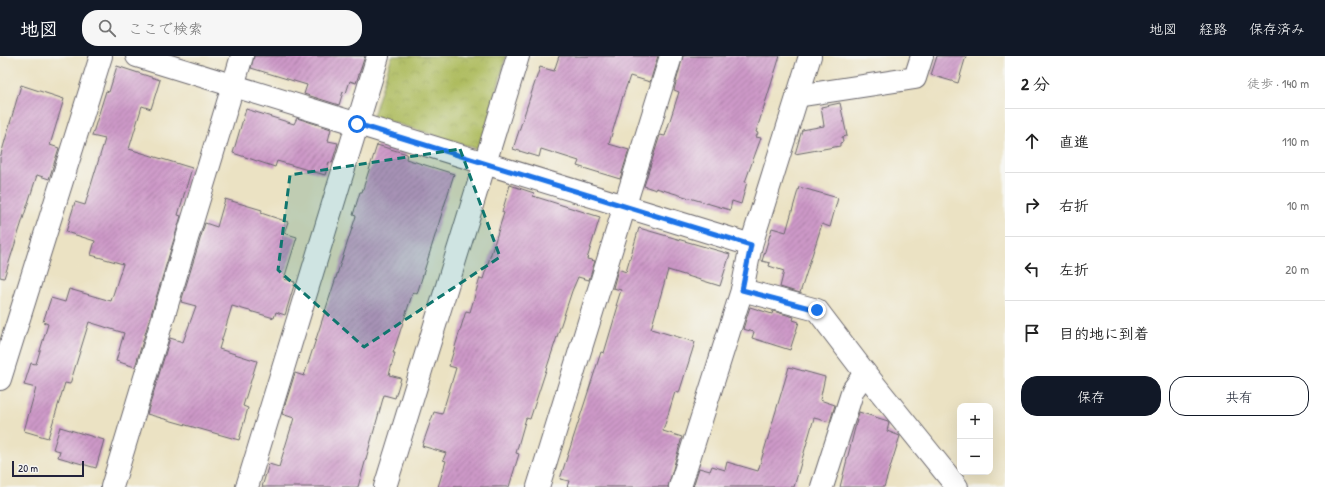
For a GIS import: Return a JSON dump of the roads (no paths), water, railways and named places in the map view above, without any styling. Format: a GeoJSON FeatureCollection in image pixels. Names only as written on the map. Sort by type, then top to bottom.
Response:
{"type":"FeatureCollection","features":[{"type":"Feature","properties":{"kind":"street"},"geometry":{"type":"LineString","coordinates":[[0,379],[101,56]]}},
{"type":"Feature","properties":{"kind":"street"},"geometry":{"type":"LineString","coordinates":[[137,56],[233,87],[751,245]]}},
{"type":"Feature","properties":{"kind":"street"},"geometry":{"type":"LineString","coordinates":[[112,487],[242,56]]}},
{"type":"Feature","properties":{"kind":"street"},"geometry":{"type":"LineString","coordinates":[[247,487],[378,56]]}},
{"type":"Feature","properties":{"kind":"street"},"geometry":{"type":"LineString","coordinates":[[385,487],[518,56]]}},
{"type":"Feature","properties":{"kind":"street"},"geometry":{"type":"LineString","coordinates":[[538,487],[626,206],[671,56]]}},
{"type":"Feature","properties":{"kind":"street"},"geometry":{"type":"LineString","coordinates":[[680,487],[742,290],[751,245],[810,56]]}},
{"type":"Feature","properties":{"kind":"street"},"geometry":{"type":"LineString","coordinates":[[797,96],[915,78],[922,56]]}},
{"type":"Feature","properties":{"kind":"street"},"geometry":{"type":"LineString","coordinates":[[742,290],[817,310],[865,373],[957,487]]}},
{"type":"Feature","properties":{"kind":"street"},"geometry":{"type":"LineString","coordinates":[[822,487],[853,390],[865,373]]}}]}
